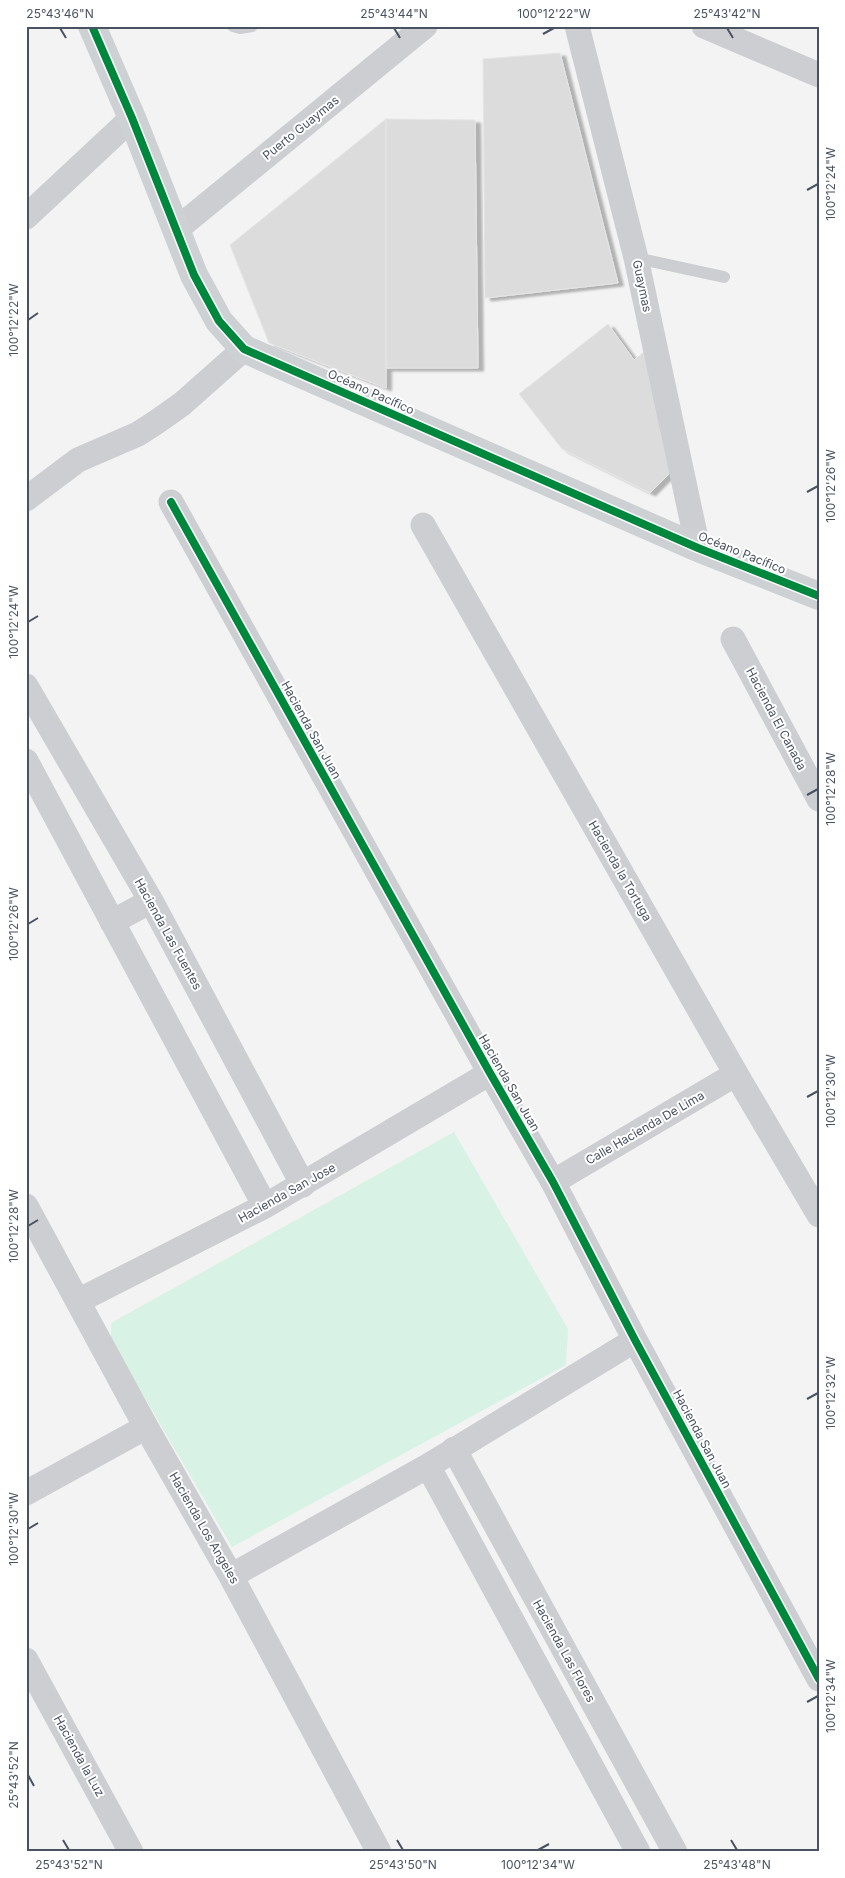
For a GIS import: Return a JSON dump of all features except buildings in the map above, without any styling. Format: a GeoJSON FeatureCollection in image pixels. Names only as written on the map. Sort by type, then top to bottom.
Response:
{"type":"FeatureCollection","features":[{"type":"Feature","properties":{"kind":"street","name":"Océano Pacífico"},"geometry":{"type":"LineString","coordinates":[[92,26],[132,118],[194,275],[219,321],[244,348],[698,548],[819,596]]}},
{"type":"Feature","properties":{"kind":"street","name":"Puerto Guaymas"},"geometry":{"type":"LineString","coordinates":[[177,229],[425,26]]}},
{"type":"Feature","properties":{"kind":"street","name":"Guaymas"},"geometry":{"type":"LineString","coordinates":[[576,26],[636,258],[698,548]]}},
{"type":"Feature","properties":{"kind":"street"},"geometry":{"type":"LineString","coordinates":[[704,26],[819,75]]}},
{"type":"Feature","properties":{"kind":"street"},"geometry":{"type":"LineString","coordinates":[[26,217],[132,118]]}},
{"type":"Feature","properties":{"kind":"street"},"geometry":{"type":"LineString","coordinates":[[26,499],[78,460],[138,434],[158,421],[182,404],[244,348]]}},
{"type":"Feature","properties":{"kind":"street","name":"Hacienda San Juan"},"geometry":{"type":"LineString","coordinates":[[171,502],[490,1073],[553,1182],[635,1340],[819,1679]]}},
{"type":"Feature","properties":{"kind":"street","name":"Hacienda la Tortuga"},"geometry":{"type":"LineString","coordinates":[[423,525],[736,1074],[819,1215]]}},
{"type":"Feature","properties":{"kind":"street","name":"Hacienda El Canada"},"geometry":{"type":"LineString","coordinates":[[733,639],[819,799]]}},
{"type":"Feature","properties":{"kind":"street","name":"Hacienda Las Fuentes"},"geometry":{"type":"LineString","coordinates":[[26,686],[151,901],[303,1185]]}},
{"type":"Feature","properties":{"kind":"street"},"geometry":{"type":"LineString","coordinates":[[26,761],[265,1206]]}},
{"type":"Feature","properties":{"kind":"street"},"geometry":{"type":"LineString","coordinates":[[112,922],[151,901]]}},
{"type":"Feature","properties":{"kind":"street","name":"Hacienda San Jose"},"geometry":{"type":"LineString","coordinates":[[78,1301],[303,1185],[490,1073]]}},
{"type":"Feature","properties":{"kind":"street","name":"Calle Hacienda De Lima"},"geometry":{"type":"LineString","coordinates":[[553,1182],[736,1074]]}},
{"type":"Feature","properties":{"kind":"street","name":"Hacienda Los Angeles"},"geometry":{"type":"LineString","coordinates":[[26,1206],[146,1427],[231,1576],[379,1852]]}},
{"type":"Feature","properties":{"kind":"street"},"geometry":{"type":"LineString","coordinates":[[231,1576],[428,1466],[635,1340]]}},
{"type":"Feature","properties":{"kind":"street"},"geometry":{"type":"LineString","coordinates":[[26,1493],[146,1427]]}},
{"type":"Feature","properties":{"kind":"street","name":"Hacienda Las Flores"},"geometry":{"type":"LineString","coordinates":[[454,1449],[675,1852]]}},
{"type":"Feature","properties":{"kind":"street"},"geometry":{"type":"LineString","coordinates":[[428,1466],[638,1852]]}},
{"type":"Feature","properties":{"kind":"street","name":"Hacienda la Luz"},"geometry":{"type":"LineString","coordinates":[[26,1660],[132,1852]]}},
{"type":"Feature","properties":{"kind":"lane"},"geometry":{"type":"LineString","coordinates":[[233,26],[240,28],[252,26]]}},
{"type":"Feature","properties":{"kind":"lane"},"geometry":{"type":"LineString","coordinates":[[636,258],[724,278]]}},
{"type":"Feature","properties":{"kind":"green space"},"geometry":{"type":"Polygon","coordinates":[[[454,1132],[568,1329],[566,1365],[232,1547],[111,1340],[111,1323],[454,1132]]]}},
{"type":"Feature","properties":{"kind":"cycle path"},"geometry":{"type":"LineString","coordinates":[[92,26],[132,118],[194,275],[219,321],[244,349],[698,548],[819,596]]}},
{"type":"Feature","properties":{"kind":"cycle path"},"geometry":{"type":"LineString","coordinates":[[171,502],[490,1073],[553,1182],[635,1340],[819,1679]]}}]}
